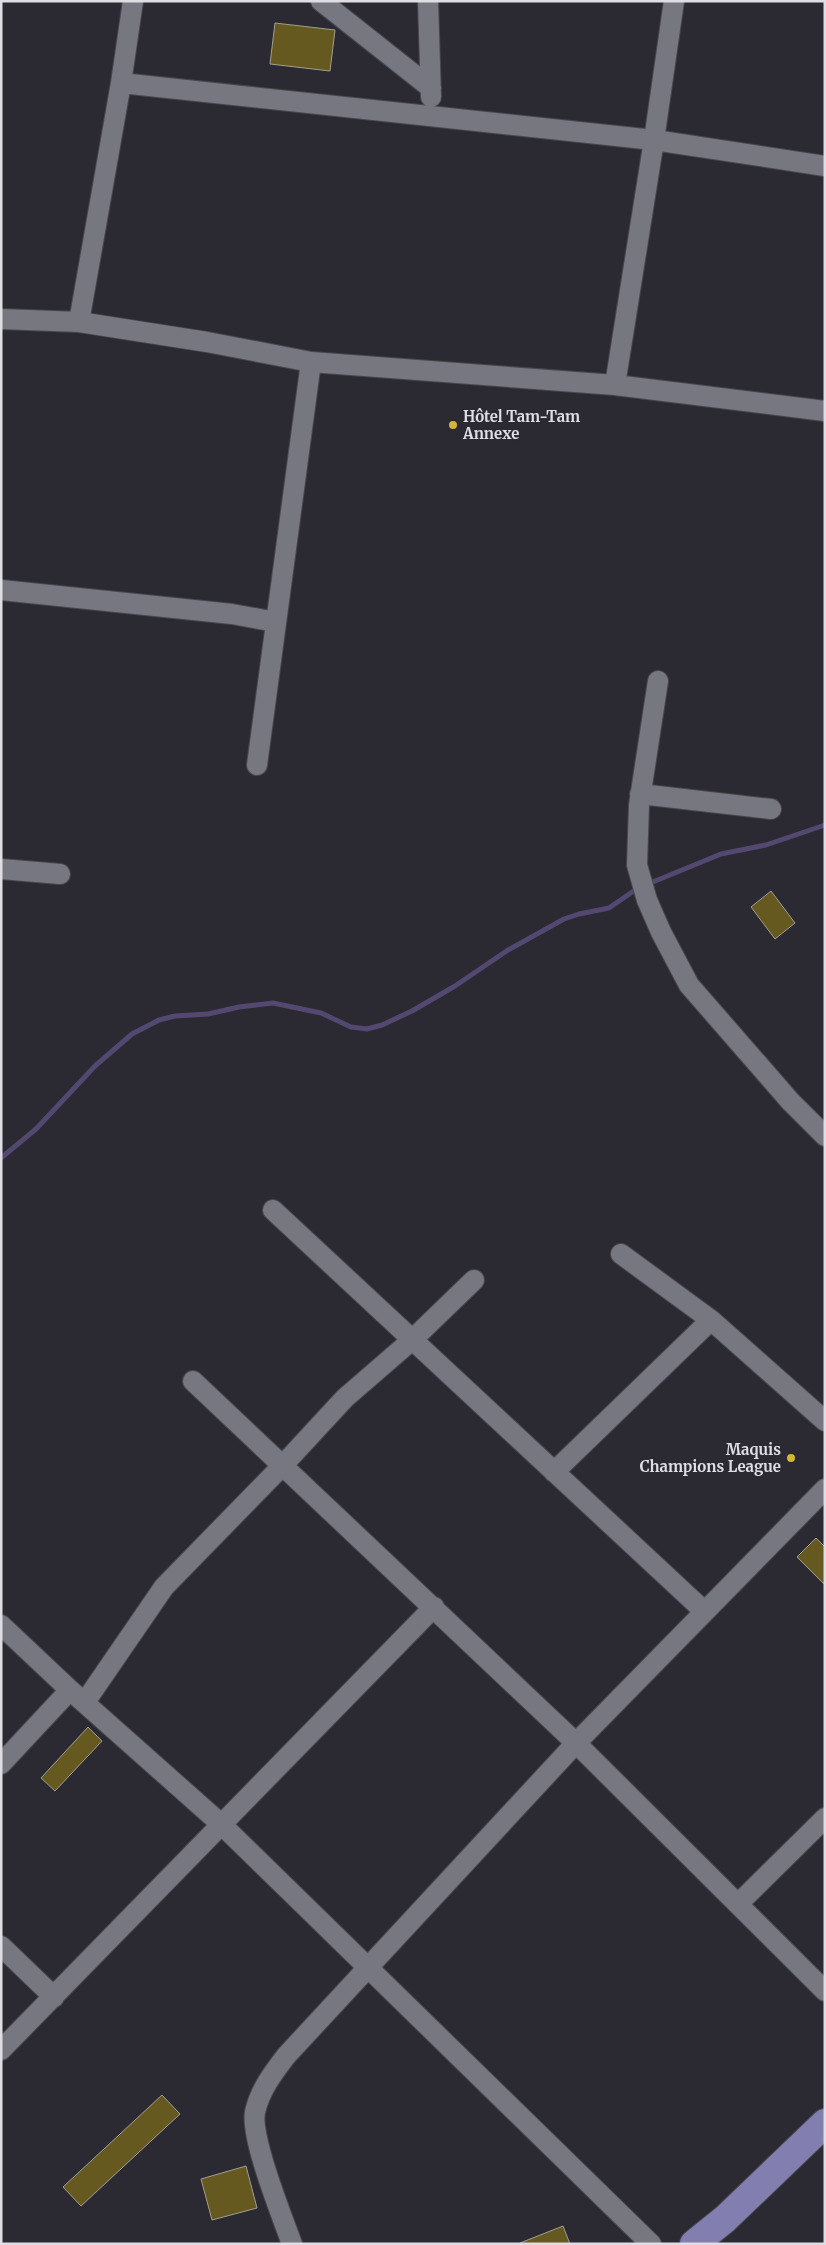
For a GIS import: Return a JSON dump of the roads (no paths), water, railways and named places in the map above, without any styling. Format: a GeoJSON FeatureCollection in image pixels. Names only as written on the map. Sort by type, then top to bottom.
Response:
{"type":"FeatureCollection","features":[{"type":"Feature","properties":{"kind":"highway"},"geometry":{"type":"LineString","coordinates":[[694,2244],[726,2219],[825,2123]]}},
{"type":"Feature","properties":{"kind":"street"},"geometry":{"type":"LineString","coordinates":[[79,322],[121,84],[133,1]]}},
{"type":"Feature","properties":{"kind":"street"},"geometry":{"type":"LineString","coordinates":[[321,1],[432,88]]}},
{"type":"Feature","properties":{"kind":"street"},"geometry":{"type":"LineString","coordinates":[[428,1],[432,88],[429,116]]}},
{"type":"Feature","properties":{"kind":"street"},"geometry":{"type":"LineString","coordinates":[[615,385],[674,1]]}},
{"type":"Feature","properties":{"kind":"street"},"geometry":{"type":"LineString","coordinates":[[121,84],[654,140],[825,166]]}},
{"type":"Feature","properties":{"kind":"street"},"geometry":{"type":"LineString","coordinates":[[1,318],[79,322],[207,342],[311,362],[615,385],[825,411]]}},
{"type":"Feature","properties":{"kind":"street"},"geometry":{"type":"LineString","coordinates":[[257,765],[311,362]]}},
{"type":"Feature","properties":{"kind":"street"},"geometry":{"type":"LineString","coordinates":[[1,590],[232,614],[276,622]]}},
{"type":"Feature","properties":{"kind":"street"},"geometry":{"type":"LineString","coordinates":[[658,681],[640,794],[637,865],[647,900],[661,932],[689,985],[784,1094],[825,1136]]}},
{"type":"Feature","properties":{"kind":"street"},"geometry":{"type":"LineString","coordinates":[[640,794],[771,809]]}},
{"type":"Feature","properties":{"kind":"street"},"geometry":{"type":"LineString","coordinates":[[1,869],[60,874]]}},
{"type":"Feature","properties":{"kind":"street"},"geometry":{"type":"LineString","coordinates":[[273,1210],[704,1611]]}},
{"type":"Feature","properties":{"kind":"street"},"geometry":{"type":"LineString","coordinates":[[621,1254],[711,1320],[825,1421]]}},
{"type":"Feature","properties":{"kind":"street"},"geometry":{"type":"LineString","coordinates":[[1,1764],[77,1696],[164,1587],[283,1465],[345,1398],[412,1340],[474,1280]]}},
{"type":"Feature","properties":{"kind":"street"},"geometry":{"type":"LineString","coordinates":[[554,1472],[711,1320]]}},
{"type":"Feature","properties":{"kind":"street"},"geometry":{"type":"LineString","coordinates":[[193,1381],[576,1743],[825,1991]]}},
{"type":"Feature","properties":{"kind":"street"},"geometry":{"type":"LineString","coordinates":[[292,2244],[256,2135],[255,2113],[264,2085],[286,2056],[576,1743],[825,1489]]}},
{"type":"Feature","properties":{"kind":"street"},"geometry":{"type":"LineString","coordinates":[[1,2050],[434,1607]]}},
{"type":"Feature","properties":{"kind":"street"},"geometry":{"type":"LineString","coordinates":[[1,1625],[77,1696],[221,1824],[650,2244]]}},
{"type":"Feature","properties":{"kind":"street"},"geometry":{"type":"LineString","coordinates":[[738,1904],[825,1818]]}},
{"type":"Feature","properties":{"kind":"street"},"geometry":{"type":"LineString","coordinates":[[1,1946],[54,1997]]}},
{"type":"Feature","properties":{"kind":"waterway"},"geometry":{"type":"LineString","coordinates":[[648,884],[721,854],[766,845],[825,825]]}},
{"type":"Feature","properties":{"kind":"waterway"},"geometry":{"type":"LineString","coordinates":[[1,1158],[36,1129],[95,1066],[132,1034],[159,1020],[175,1016],[208,1014],[239,1007],[273,1003],[321,1013],[351,1027],[367,1029],[382,1025],[412,1011],[455,986],[508,950],[564,919],[609,908],[638,888]]}},
{"type":"Feature","properties":{"kind":"place","name":"Hôtel Tam-Tam Annexe"},"geometry":{"type":"Point","coordinates":[453,425]}},
{"type":"Feature","properties":{"kind":"place","name":"Maquis Champions League"},"geometry":{"type":"Point","coordinates":[791,1458]}}]}
